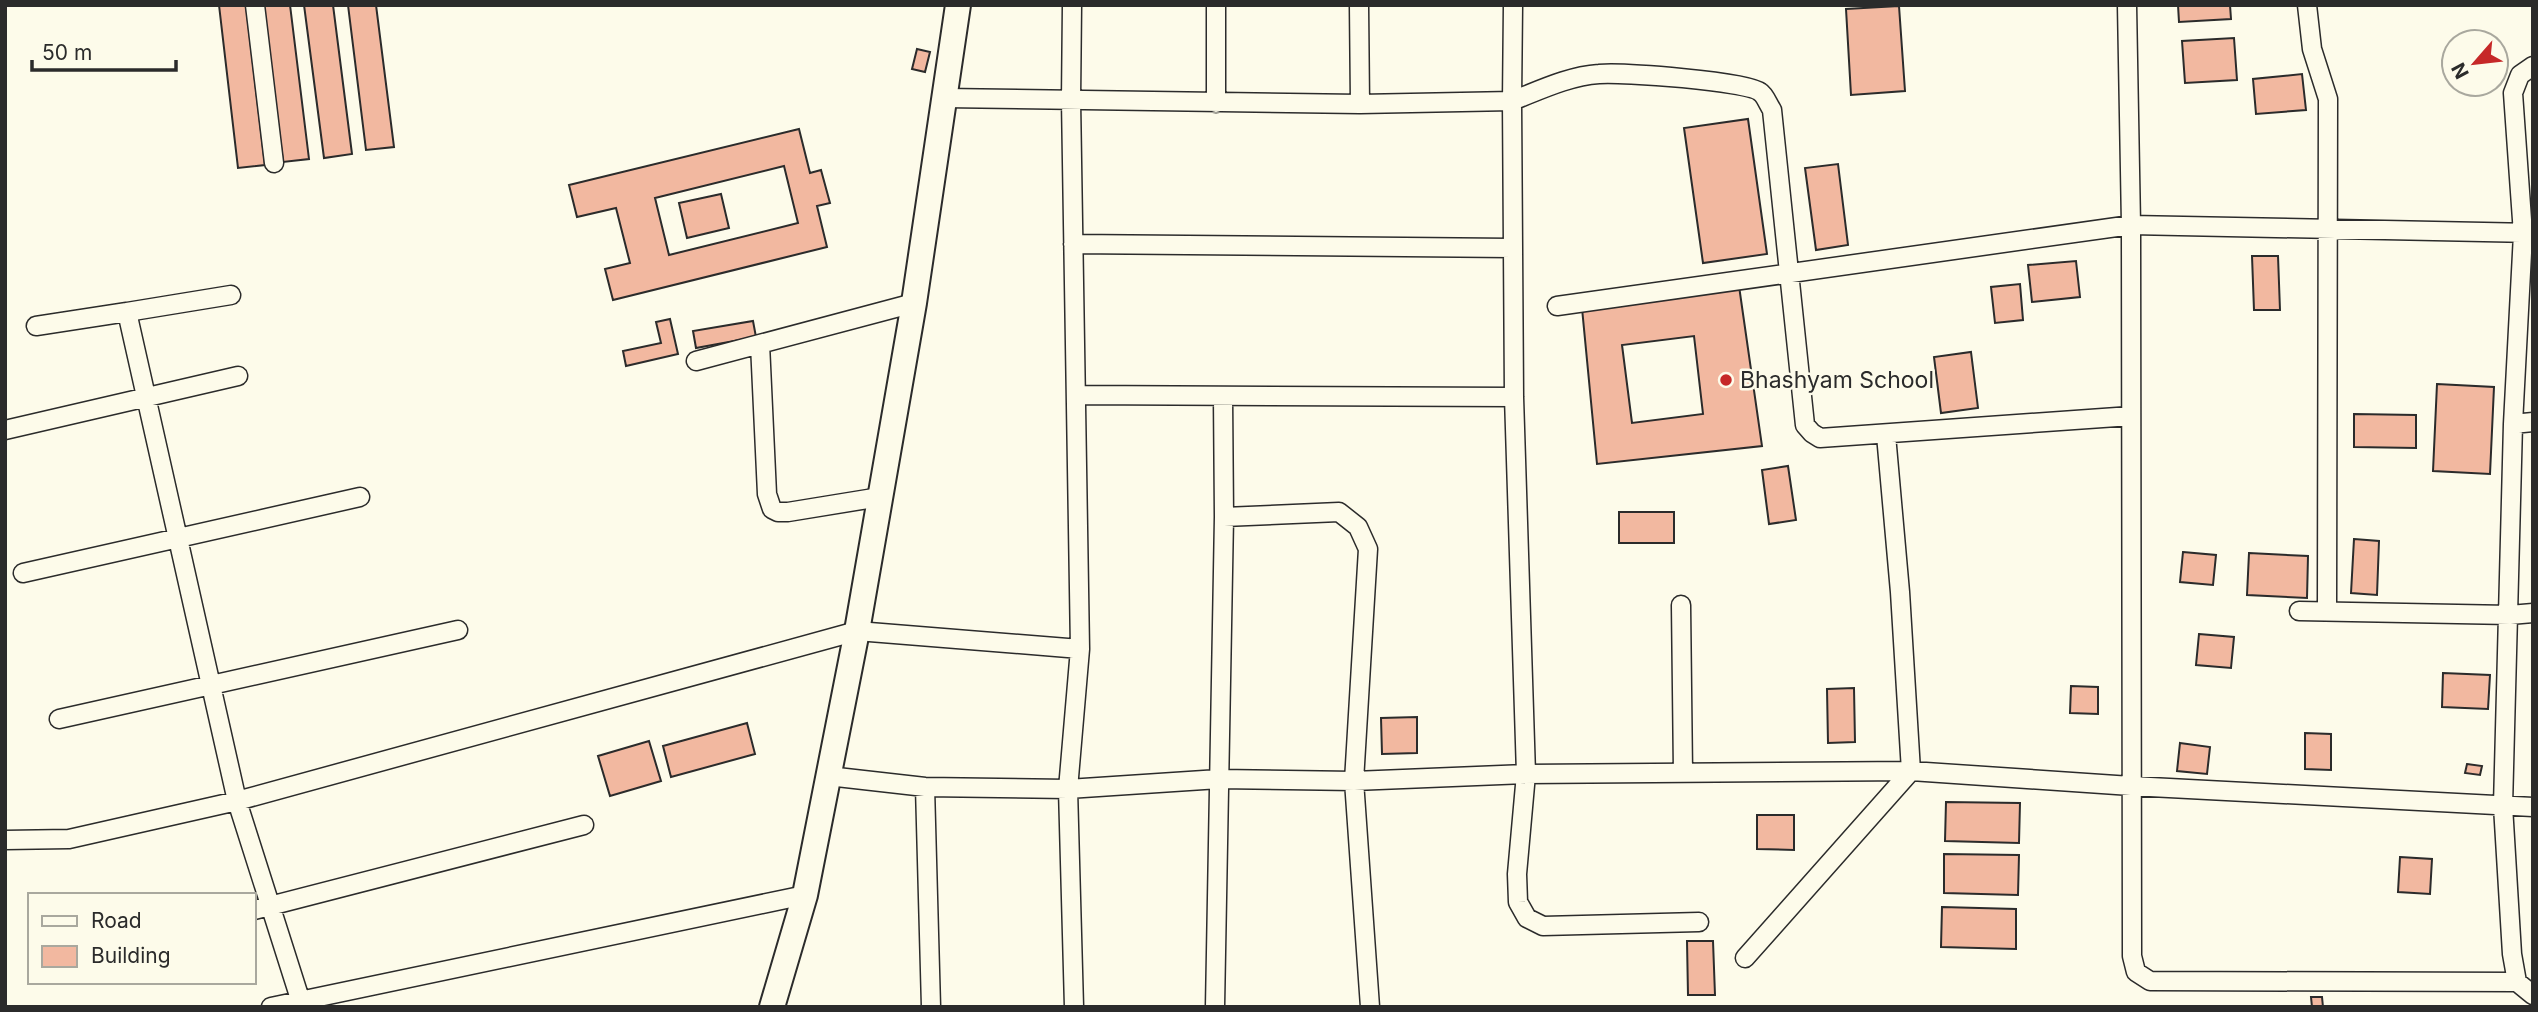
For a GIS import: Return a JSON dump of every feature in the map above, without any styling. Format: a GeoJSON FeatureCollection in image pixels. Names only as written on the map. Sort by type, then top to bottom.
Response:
{"type":"FeatureCollection","features":[{"type":"Feature","properties":{"kind":"street"},"geometry":{"type":"LineString","coordinates":[[256,5],[274,163]]}},
{"type":"Feature","properties":{"kind":"street"},"geometry":{"type":"LineString","coordinates":[[772,1007],[805,895],[857,631],[914,303],[958,5]]}},
{"type":"Feature","properties":{"kind":"street"},"geometry":{"type":"LineString","coordinates":[[1073,5],[1071,100],[1080,649],[1068,789],[1074,1007]]}},
{"type":"Feature","properties":{"kind":"street"},"geometry":{"type":"LineString","coordinates":[[1216,5],[1216,103]]}},
{"type":"Feature","properties":{"kind":"street"},"geometry":{"type":"LineString","coordinates":[[1359,5],[1360,104]]}},
{"type":"Feature","properties":{"kind":"street"},"geometry":{"type":"LineString","coordinates":[[1513,5],[1514,397],[1526,774],[1517,874],[1518,902],[1527,918],[1543,926],[1699,922]]}},
{"type":"Feature","properties":{"kind":"street"},"geometry":{"type":"LineString","coordinates":[[2127,5],[2131,225],[2132,956],[2136,971],[2150,981],[2517,982]]}},
{"type":"Feature","properties":{"kind":"street"},"geometry":{"type":"LineString","coordinates":[[2307,5],[2312,49],[2328,99],[2327,609]]}},
{"type":"Feature","properties":{"kind":"street"},"geometry":{"type":"LineString","coordinates":[[2533,66],[2520,75],[2513,93],[2528,234],[2513,424],[2503,806],[2511,954],[2517,982],[2533,995]]}},
{"type":"Feature","properties":{"kind":"street"},"geometry":{"type":"LineString","coordinates":[[944,98],[1360,104],[1512,101],[1571,79],[1601,74],[1749,86],[1761,92],[1772,110],[1805,425],[1812,433],[1820,438],[1886,435],[2131,416]]}},
{"type":"Feature","properties":{"kind":"street"},"geometry":{"type":"LineString","coordinates":[[1557,306],[2131,225],[2528,234]]}},
{"type":"Feature","properties":{"kind":"street"},"geometry":{"type":"LineString","coordinates":[[1073,244],[1513,248]]}},
{"type":"Feature","properties":{"kind":"street"},"geometry":{"type":"LineString","coordinates":[[36,326],[231,295]]}},
{"type":"Feature","properties":{"kind":"street"},"geometry":{"type":"LineString","coordinates":[[696,361],[914,303]]}},
{"type":"Feature","properties":{"kind":"street"},"geometry":{"type":"LineString","coordinates":[[127,312],[262,908],[300,999]]}},
{"type":"Feature","properties":{"kind":"street"},"geometry":{"type":"LineString","coordinates":[[760,344],[767,494],[772,509],[788,512],[880,497]]}},
{"type":"Feature","properties":{"kind":"street"},"geometry":{"type":"LineString","coordinates":[[5,430],[238,376]]}},
{"type":"Feature","properties":{"kind":"street"},"geometry":{"type":"LineString","coordinates":[[1076,395],[1514,397]]}},
{"type":"Feature","properties":{"kind":"street"},"geometry":{"type":"LineString","coordinates":[[1214,1007],[1224,517],[1223,397]]}},
{"type":"Feature","properties":{"kind":"street"},"geometry":{"type":"LineString","coordinates":[[2513,424],[2533,422]]}},
{"type":"Feature","properties":{"kind":"street"},"geometry":{"type":"LineString","coordinates":[[1745,958],[1912,771],[1886,435]]}},
{"type":"Feature","properties":{"kind":"street"},"geometry":{"type":"LineString","coordinates":[[23,573],[360,497]]}},
{"type":"Feature","properties":{"kind":"street"},"geometry":{"type":"LineString","coordinates":[[1224,517],[1339,513],[1358,527],[1368,549],[1354,781],[1370,1007]]}},
{"type":"Feature","properties":{"kind":"street"},"geometry":{"type":"LineString","coordinates":[[1681,605],[1683,773]]}},
{"type":"Feature","properties":{"kind":"street"},"geometry":{"type":"LineString","coordinates":[[2299,611],[2327,609],[2510,615],[2533,613]]}},
{"type":"Feature","properties":{"kind":"street"},"geometry":{"type":"LineString","coordinates":[[59,719],[458,631]]}},
{"type":"Feature","properties":{"kind":"street"},"geometry":{"type":"LineString","coordinates":[[5,840],[69,839],[237,802],[857,631],[1080,649]]}},
{"type":"Feature","properties":{"kind":"street"},"geometry":{"type":"LineString","coordinates":[[828,776],[925,786],[1068,789],[1219,779],[1354,781],[1526,774],[1912,771],[2131,786],[2533,807]]}},
{"type":"Feature","properties":{"kind":"street"},"geometry":{"type":"LineString","coordinates":[[925,786],[931,1007]]}},
{"type":"Feature","properties":{"kind":"street"},"geometry":{"type":"LineString","coordinates":[[262,908],[584,825]]}},
{"type":"Feature","properties":{"kind":"street"},"geometry":{"type":"LineString","coordinates":[[271,1007],[805,895]]}},
{"type":"Feature","properties":{"kind":"building"},"geometry":{"type":"Polygon","coordinates":[[[219,5],[246,5],[265,165],[238,168],[219,5]]]}},
{"type":"Feature","properties":{"kind":"building"},"geometry":{"type":"Polygon","coordinates":[[[263,5],[290,5],[309,159],[283,162],[263,5]]]}},
{"type":"Feature","properties":{"kind":"building"},"geometry":{"type":"Polygon","coordinates":[[[304,5],[333,5],[352,154],[324,158],[304,5]]]}},
{"type":"Feature","properties":{"kind":"building"},"geometry":{"type":"Polygon","coordinates":[[[348,5],[376,5],[394,147],[366,150],[348,5]]]}},
{"type":"Feature","properties":{"kind":"building"},"geometry":{"type":"Polygon","coordinates":[[[2178,5],[2230,5],[2231,19],[2179,22],[2178,5]]]}},
{"type":"Feature","properties":{"kind":"building"},"geometry":{"type":"Polygon","coordinates":[[[1899,6],[1905,91],[1851,95],[1846,9],[1899,6]]]}},
{"type":"Feature","properties":{"kind":"building"},"geometry":{"type":"Polygon","coordinates":[[[2234,38],[2237,80],[2185,83],[2182,41],[2234,38]]]}},
{"type":"Feature","properties":{"kind":"building"},"geometry":{"type":"Polygon","coordinates":[[[917,49],[930,52],[925,72],[912,69],[917,49]]]}},
{"type":"Feature","properties":{"kind":"building"},"geometry":{"type":"Polygon","coordinates":[[[2302,74],[2306,110],[2256,114],[2253,79],[2302,74]]]}},
{"type":"Feature","properties":{"kind":"building"},"geometry":{"type":"Polygon","coordinates":[[[1748,119],[1767,254],[1703,263],[1684,128],[1748,119]]]}},
{"type":"Feature","properties":{"kind":"building"},"geometry":{"type":"Polygon","coordinates":[[[799,129],[810,173],[821,170],[830,203],[817,206],[827,247],[613,300],[605,269],[630,263],[616,208],[577,217],[569,185],[799,129]],[[784,166],[655,198],[669,255],[798,223],[784,166]]]}},
{"type":"Feature","properties":{"kind":"building"},"geometry":{"type":"Polygon","coordinates":[[[1838,164],[1848,245],[1816,250],[1805,168],[1838,164]]]}},
{"type":"Feature","properties":{"kind":"building"},"geometry":{"type":"Polygon","coordinates":[[[721,194],[729,228],[687,238],[679,203],[721,194]]]}},
{"type":"Feature","properties":{"kind":"building"},"geometry":{"type":"Polygon","coordinates":[[[2252,256],[2278,256],[2280,310],[2254,310],[2252,256]]]}},
{"type":"Feature","properties":{"kind":"building"},"geometry":{"type":"Polygon","coordinates":[[[2076,261],[2080,297],[2032,302],[2028,265],[2076,261]]]}},
{"type":"Feature","properties":{"kind":"building"},"geometry":{"type":"Polygon","coordinates":[[[2020,284],[2023,320],[1995,323],[1991,287],[2020,284]]]}},
{"type":"Feature","properties":{"kind":"building","name":"Bhashyam School"},"geometry":{"type":"Polygon","coordinates":[[[1739,286],[1762,446],[1597,464],[1582,308],[1739,286]],[[1694,336],[1622,345],[1632,423],[1703,414],[1694,336]]]}},
{"type":"Feature","properties":{"kind":"building"},"geometry":{"type":"Polygon","coordinates":[[[670,319],[678,354],[626,366],[623,351],[661,343],[656,322],[670,319]]]}},
{"type":"Feature","properties":{"kind":"building"},"geometry":{"type":"Polygon","coordinates":[[[753,321],[756,337],[696,348],[693,331],[753,321]]]}},
{"type":"Feature","properties":{"kind":"building"},"geometry":{"type":"Polygon","coordinates":[[[1971,352],[1978,408],[1941,413],[1934,357],[1971,352]]]}},
{"type":"Feature","properties":{"kind":"building"},"geometry":{"type":"Polygon","coordinates":[[[2437,384],[2494,387],[2490,474],[2433,471],[2437,384]]]}},
{"type":"Feature","properties":{"kind":"building"},"geometry":{"type":"Polygon","coordinates":[[[2354,414],[2416,415],[2416,448],[2354,447],[2354,414]]]}},
{"type":"Feature","properties":{"kind":"building"},"geometry":{"type":"Polygon","coordinates":[[[1788,466],[1796,520],[1769,524],[1762,470],[1788,466]]]}},
{"type":"Feature","properties":{"kind":"building"},"geometry":{"type":"Polygon","coordinates":[[[1619,512],[1674,512],[1674,543],[1619,543],[1619,512]]]}},
{"type":"Feature","properties":{"kind":"building"},"geometry":{"type":"Polygon","coordinates":[[[2354,539],[2379,541],[2377,595],[2351,593],[2354,539]]]}},
{"type":"Feature","properties":{"kind":"building"},"geometry":{"type":"Polygon","coordinates":[[[2183,552],[2216,555],[2213,585],[2180,582],[2183,552]]]}},
{"type":"Feature","properties":{"kind":"building"},"geometry":{"type":"Polygon","coordinates":[[[2249,553],[2308,556],[2307,598],[2247,595],[2249,553]]]}},
{"type":"Feature","properties":{"kind":"building"},"geometry":{"type":"Polygon","coordinates":[[[2199,634],[2234,637],[2231,668],[2196,665],[2199,634]]]}},
{"type":"Feature","properties":{"kind":"building"},"geometry":{"type":"Polygon","coordinates":[[[2443,673],[2490,675],[2488,709],[2442,707],[2443,673]]]}},
{"type":"Feature","properties":{"kind":"building"},"geometry":{"type":"Polygon","coordinates":[[[2071,686],[2098,687],[2098,714],[2070,713],[2071,686]]]}},
{"type":"Feature","properties":{"kind":"building"},"geometry":{"type":"Polygon","coordinates":[[[1854,688],[1855,742],[1828,743],[1827,689],[1854,688]]]}},
{"type":"Feature","properties":{"kind":"building"},"geometry":{"type":"Polygon","coordinates":[[[1417,717],[1417,753],[1382,754],[1381,718],[1417,717]]]}},
{"type":"Feature","properties":{"kind":"building"},"geometry":{"type":"Polygon","coordinates":[[[747,723],[755,754],[671,777],[663,746],[747,723]]]}},
{"type":"Feature","properties":{"kind":"building"},"geometry":{"type":"Polygon","coordinates":[[[2305,733],[2331,734],[2331,770],[2305,769],[2305,733]]]}},
{"type":"Feature","properties":{"kind":"building"},"geometry":{"type":"Polygon","coordinates":[[[649,741],[661,781],[610,796],[598,756],[649,741]]]}},
{"type":"Feature","properties":{"kind":"building"},"geometry":{"type":"Polygon","coordinates":[[[2180,743],[2210,747],[2207,774],[2177,771],[2180,743]]]}},
{"type":"Feature","properties":{"kind":"building"},"geometry":{"type":"Polygon","coordinates":[[[2467,764],[2482,766],[2480,775],[2465,773],[2467,764]]]}},
{"type":"Feature","properties":{"kind":"building"},"geometry":{"type":"Polygon","coordinates":[[[1946,802],[2020,803],[2019,843],[1945,841],[1946,802]]]}},
{"type":"Feature","properties":{"kind":"building"},"geometry":{"type":"Polygon","coordinates":[[[1757,815],[1794,815],[1794,850],[1757,849],[1757,815]]]}},
{"type":"Feature","properties":{"kind":"building"},"geometry":{"type":"Polygon","coordinates":[[[1944,854],[2019,855],[2018,895],[1944,893],[1944,854]]]}},
{"type":"Feature","properties":{"kind":"building"},"geometry":{"type":"Polygon","coordinates":[[[2400,857],[2432,859],[2430,894],[2398,892],[2400,857]]]}},
{"type":"Feature","properties":{"kind":"building"},"geometry":{"type":"Polygon","coordinates":[[[1942,907],[2016,909],[2016,949],[1941,947],[1942,907]]]}},
{"type":"Feature","properties":{"kind":"building"},"geometry":{"type":"Polygon","coordinates":[[[1687,941],[1713,941],[1715,995],[1688,995],[1687,941]]]}},
{"type":"Feature","properties":{"kind":"building"},"geometry":{"type":"Polygon","coordinates":[[[2311,997],[2322,997],[2323,1007],[2312,1007],[2311,997]]]}},
{"type":"Feature","properties":{"kind":"place","name":"Bhashyam School"},"geometry":{"type":"Point","coordinates":[1726,380]}}]}
